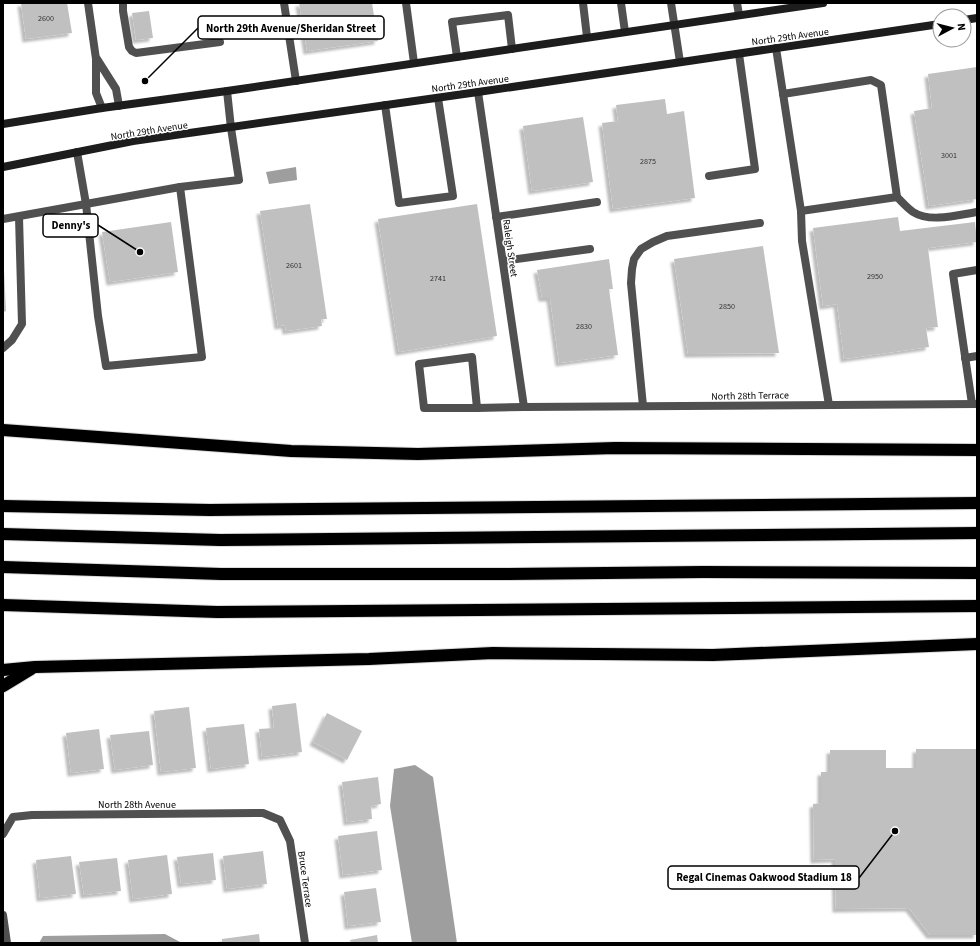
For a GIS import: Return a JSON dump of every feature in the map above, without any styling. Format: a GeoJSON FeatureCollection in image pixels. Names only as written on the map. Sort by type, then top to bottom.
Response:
{"type":"FeatureCollection","features":[{"type":"Feature","properties":{"kind":"highway"},"geometry":{"type":"LineString","coordinates":[[3,430],[299,452],[418,454],[615,448],[977,450]]}},
{"type":"Feature","properties":{"kind":"highway"},"geometry":{"type":"LineString","coordinates":[[3,506],[210,510],[977,504]]}},
{"type":"Feature","properties":{"kind":"highway"},"geometry":{"type":"LineString","coordinates":[[3,534],[220,540],[977,533]]}},
{"type":"Feature","properties":{"kind":"highway"},"geometry":{"type":"LineString","coordinates":[[3,567],[221,574],[507,574],[695,572],[977,573]]}},
{"type":"Feature","properties":{"kind":"highway"},"geometry":{"type":"LineString","coordinates":[[3,605],[217,612],[977,606]]}},
{"type":"Feature","properties":{"kind":"highway"},"geometry":{"type":"LineString","coordinates":[[3,670],[35,666],[369,659],[493,654],[713,655],[977,644]]}},
{"type":"Feature","properties":{"kind":"highway"},"geometry":{"type":"LineString","coordinates":[[3,686],[35,666]]}},
{"type":"Feature","properties":{"kind":"street"},"geometry":{"type":"LineString","coordinates":[[88,3],[96,59],[96,94],[102,108]]}},
{"type":"Feature","properties":{"kind":"street"},"geometry":{"type":"LineString","coordinates":[[123,3],[129,47],[136,53],[220,42]]}},
{"type":"Feature","properties":{"kind":"street"},"geometry":{"type":"LineString","coordinates":[[284,3],[296,81]]}},
{"type":"Feature","properties":{"kind":"street"},"geometry":{"type":"LineString","coordinates":[[406,3],[414,63]]}},
{"type":"Feature","properties":{"kind":"street"},"geometry":{"type":"LineString","coordinates":[[583,3],[587,38]]}},
{"type":"Feature","properties":{"kind":"street"},"geometry":{"type":"LineString","coordinates":[[621,3],[625,32]]}},
{"type":"Feature","properties":{"kind":"street"},"geometry":{"type":"LineString","coordinates":[[671,3],[680,62]]}},
{"type":"Feature","properties":{"kind":"street"},"geometry":{"type":"LineString","coordinates":[[737,3],[739,15]]}},
{"type":"Feature","properties":{"kind":"street"},"geometry":{"type":"LineString","coordinates":[[3,124],[102,108],[296,81],[823,3]]}},
{"type":"Feature","properties":{"kind":"street"},"geometry":{"type":"LineString","coordinates":[[457,57],[452,22],[508,15],[512,49]]}},
{"type":"Feature","properties":{"kind":"street","name":"North 29th Avenue"},"geometry":{"type":"LineString","coordinates":[[3,167],[133,141],[438,98],[932,25]]}},
{"type":"Feature","properties":{"kind":"street"},"geometry":{"type":"LineString","coordinates":[[776,48],[801,211],[802,241],[829,405]]}},
{"type":"Feature","properties":{"kind":"street"},"geometry":{"type":"LineString","coordinates":[[709,176],[756,169],[739,54]]}},
{"type":"Feature","properties":{"kind":"street"},"geometry":{"type":"LineString","coordinates":[[96,59],[116,89],[119,106]]}},
{"type":"Feature","properties":{"kind":"street"},"geometry":{"type":"LineString","coordinates":[[783,94],[871,80],[881,85],[897,197],[913,212],[925,217],[934,218],[977,212]]}},
{"type":"Feature","properties":{"kind":"street"},"geometry":{"type":"LineString","coordinates":[[3,219],[180,187],[239,180],[227,91]]}},
{"type":"Feature","properties":{"kind":"street","name":"Raleigh Street"},"geometry":{"type":"LineString","coordinates":[[478,92],[524,407]]}},
{"type":"Feature","properties":{"kind":"street"},"geometry":{"type":"LineString","coordinates":[[385,105],[399,203],[453,196],[438,98]]}},
{"type":"Feature","properties":{"kind":"street"},"geometry":{"type":"LineString","coordinates":[[77,152],[86,204],[98,316],[106,366],[202,357],[180,187]]}},
{"type":"Feature","properties":{"kind":"street"},"geometry":{"type":"LineString","coordinates":[[801,211],[897,197]]}},
{"type":"Feature","properties":{"kind":"street"},"geometry":{"type":"LineString","coordinates":[[496,217],[597,202]]}},
{"type":"Feature","properties":{"kind":"street"},"geometry":{"type":"LineString","coordinates":[[3,348],[12,340],[22,324],[19,217]]}},
{"type":"Feature","properties":{"kind":"street"},"geometry":{"type":"LineString","coordinates":[[643,406],[631,283],[634,259],[641,249],[667,236],[760,223]]}},
{"type":"Feature","properties":{"kind":"street"},"geometry":{"type":"LineString","coordinates":[[503,261],[590,249]]}},
{"type":"Feature","properties":{"kind":"street"},"geometry":{"type":"LineString","coordinates":[[975,404],[965,358],[953,274],[977,270]]}},
{"type":"Feature","properties":{"kind":"street"},"geometry":{"type":"LineString","coordinates":[[965,358],[977,356]]}},
{"type":"Feature","properties":{"kind":"street","name":"North 28th Terrace"},"geometry":{"type":"LineString","coordinates":[[477,408],[472,357],[419,364],[424,408],[477,408],[643,406],[975,404]]}},
{"type":"Feature","properties":{"kind":"street","name":"North 28th Avenue"},"geometry":{"type":"LineString","coordinates":[[3,834],[13,817],[32,815],[263,813],[280,820]]}},
{"type":"Feature","properties":{"kind":"street","name":"Bruce Terrace"},"geometry":{"type":"LineString","coordinates":[[280,820],[290,842],[304,943]]}},
{"type":"Feature","properties":{"kind":"street"},"geometry":{"type":"LineString","coordinates":[[3,915],[7,943]]}},
{"type":"Feature","properties":{"kind":"shaded area"},"geometry":{"type":"Polygon","coordinates":[[[296,167],[297,180],[269,184],[266,172],[296,167]]]}},
{"type":"Feature","properties":{"kind":"shaded area"},"geometry":{"type":"Polygon","coordinates":[[[415,765],[433,777],[457,943],[412,943],[390,806],[394,769],[415,765]]]}},
{"type":"Feature","properties":{"kind":"shaded area"},"geometry":{"type":"Polygon","coordinates":[[[165,934],[182,943],[39,943],[43,936],[165,934]]]}},
{"type":"Feature","properties":{"kind":"building"},"geometry":{"type":"Polygon","coordinates":[[[21,3],[67,3],[72,33],[26,39],[21,3]]]}},
{"type":"Feature","properties":{"kind":"building"},"geometry":{"type":"Polygon","coordinates":[[[299,3],[372,3],[378,41],[307,51],[299,3]]]}},
{"type":"Feature","properties":{"kind":"building"},"geometry":{"type":"Polygon","coordinates":[[[149,11],[153,38],[136,40],[132,13],[149,11]]]}},
{"type":"Feature","properties":{"kind":"building"},"geometry":{"type":"Polygon","coordinates":[[[977,67],[977,199],[929,206],[914,111],[932,108],[928,74],[977,67]]]}},
{"type":"Feature","properties":{"kind":"building"},"geometry":{"type":"Polygon","coordinates":[[[665,99],[667,114],[684,111],[695,198],[613,209],[602,123],[618,121],[616,105],[665,99]]]}},
{"type":"Feature","properties":{"kind":"building"},"geometry":{"type":"Polygon","coordinates":[[[583,117],[593,182],[532,191],[523,126],[583,117]]]}},
{"type":"Feature","properties":{"kind":"building"},"geometry":{"type":"Polygon","coordinates":[[[310,204],[327,319],[321,319],[322,326],[286,331],[285,325],[278,326],[260,211],[310,204]]]}},
{"type":"Feature","properties":{"kind":"building"},"geometry":{"type":"Polygon","coordinates":[[[477,204],[497,336],[399,352],[378,219],[477,204]]]}},
{"type":"Feature","properties":{"kind":"building"},"geometry":{"type":"Polygon","coordinates":[[[898,217],[900,231],[975,222],[977,242],[928,248],[938,327],[926,328],[929,347],[844,359],[837,304],[823,306],[813,228],[898,217]]]}},
{"type":"Feature","properties":{"kind":"building"},"geometry":{"type":"Polygon","coordinates":[[[171,222],[178,272],[110,282],[102,232],[171,222]]]}},
{"type":"Feature","properties":{"kind":"building"},"geometry":{"type":"Polygon","coordinates":[[[763,246],[779,353],[688,354],[674,259],[763,246]]]}},
{"type":"Feature","properties":{"kind":"building"},"geometry":{"type":"Polygon","coordinates":[[[609,259],[613,289],[609,289],[618,355],[559,363],[550,298],[542,298],[537,270],[609,259]]]}},
{"type":"Feature","properties":{"kind":"building"},"geometry":{"type":"Polygon","coordinates":[[[3,270],[6,311],[3,312],[3,270]]]}},
{"type":"Feature","properties":{"kind":"building"},"geometry":{"type":"Polygon","coordinates":[[[296,703],[302,752],[262,757],[259,729],[274,728],[272,706],[296,703]]]}},
{"type":"Feature","properties":{"kind":"building"},"geometry":{"type":"Polygon","coordinates":[[[189,707],[196,768],[161,772],[154,711],[189,707]]]}},
{"type":"Feature","properties":{"kind":"building"},"geometry":{"type":"Polygon","coordinates":[[[327,713],[362,731],[347,760],[313,742],[327,713]]]}},
{"type":"Feature","properties":{"kind":"building"},"geometry":{"type":"Polygon","coordinates":[[[244,724],[249,764],[211,769],[206,728],[244,724]]]}},
{"type":"Feature","properties":{"kind":"building"},"geometry":{"type":"Polygon","coordinates":[[[99,729],[104,769],[71,773],[66,733],[99,729]]]}},
{"type":"Feature","properties":{"kind":"building"},"geometry":{"type":"Polygon","coordinates":[[[149,731],[153,765],[115,770],[110,735],[149,731]]]}},
{"type":"Feature","properties":{"kind":"building"},"geometry":{"type":"Polygon","coordinates":[[[916,749],[977,749],[977,935],[930,935],[909,908],[836,909],[835,859],[814,860],[813,804],[821,803],[821,772],[830,772],[830,750],[886,750],[886,768],[916,768],[916,749]]]}},
{"type":"Feature","properties":{"kind":"building"},"geometry":{"type":"Polygon","coordinates":[[[378,777],[381,804],[371,806],[372,819],[347,822],[342,782],[378,777]]]}},
{"type":"Feature","properties":{"kind":"building"},"geometry":{"type":"Polygon","coordinates":[[[377,831],[382,870],[343,875],[338,836],[377,831]]]}},
{"type":"Feature","properties":{"kind":"building"},"geometry":{"type":"Polygon","coordinates":[[[263,851],[267,884],[227,889],[223,856],[263,851]]]}},
{"type":"Feature","properties":{"kind":"building"},"geometry":{"type":"Polygon","coordinates":[[[213,853],[216,880],[181,884],[177,857],[213,853]]]}},
{"type":"Feature","properties":{"kind":"building"},"geometry":{"type":"Polygon","coordinates":[[[167,855],[172,894],[133,899],[128,860],[167,855]]]}},
{"type":"Feature","properties":{"kind":"building"},"geometry":{"type":"Polygon","coordinates":[[[71,856],[76,894],[40,898],[36,860],[71,856]]]}},
{"type":"Feature","properties":{"kind":"building"},"geometry":{"type":"Polygon","coordinates":[[[117,858],[121,891],[84,895],[79,862],[117,858]]]}},
{"type":"Feature","properties":{"kind":"building"},"geometry":{"type":"Polygon","coordinates":[[[376,888],[381,922],[348,926],[344,892],[376,888]]]}},
{"type":"Feature","properties":{"kind":"building"},"geometry":{"type":"Polygon","coordinates":[[[259,934],[260,943],[222,943],[222,939],[259,934]]]}},
{"type":"Feature","properties":{"kind":"building"},"geometry":{"type":"Polygon","coordinates":[[[377,935],[378,943],[351,943],[350,940],[377,935]]]}},
{"type":"Feature","properties":{"kind":"place","name":"North 29th Avenue/Sheridan Street"},"geometry":{"type":"Point","coordinates":[145,81]}},
{"type":"Feature","properties":{"kind":"place","name":"Denny's"},"geometry":{"type":"Point","coordinates":[140,252]}},
{"type":"Feature","properties":{"kind":"place","name":"Regal Cinemas Oakwood Stadium 18"},"geometry":{"type":"Point","coordinates":[895,831]}}]}
